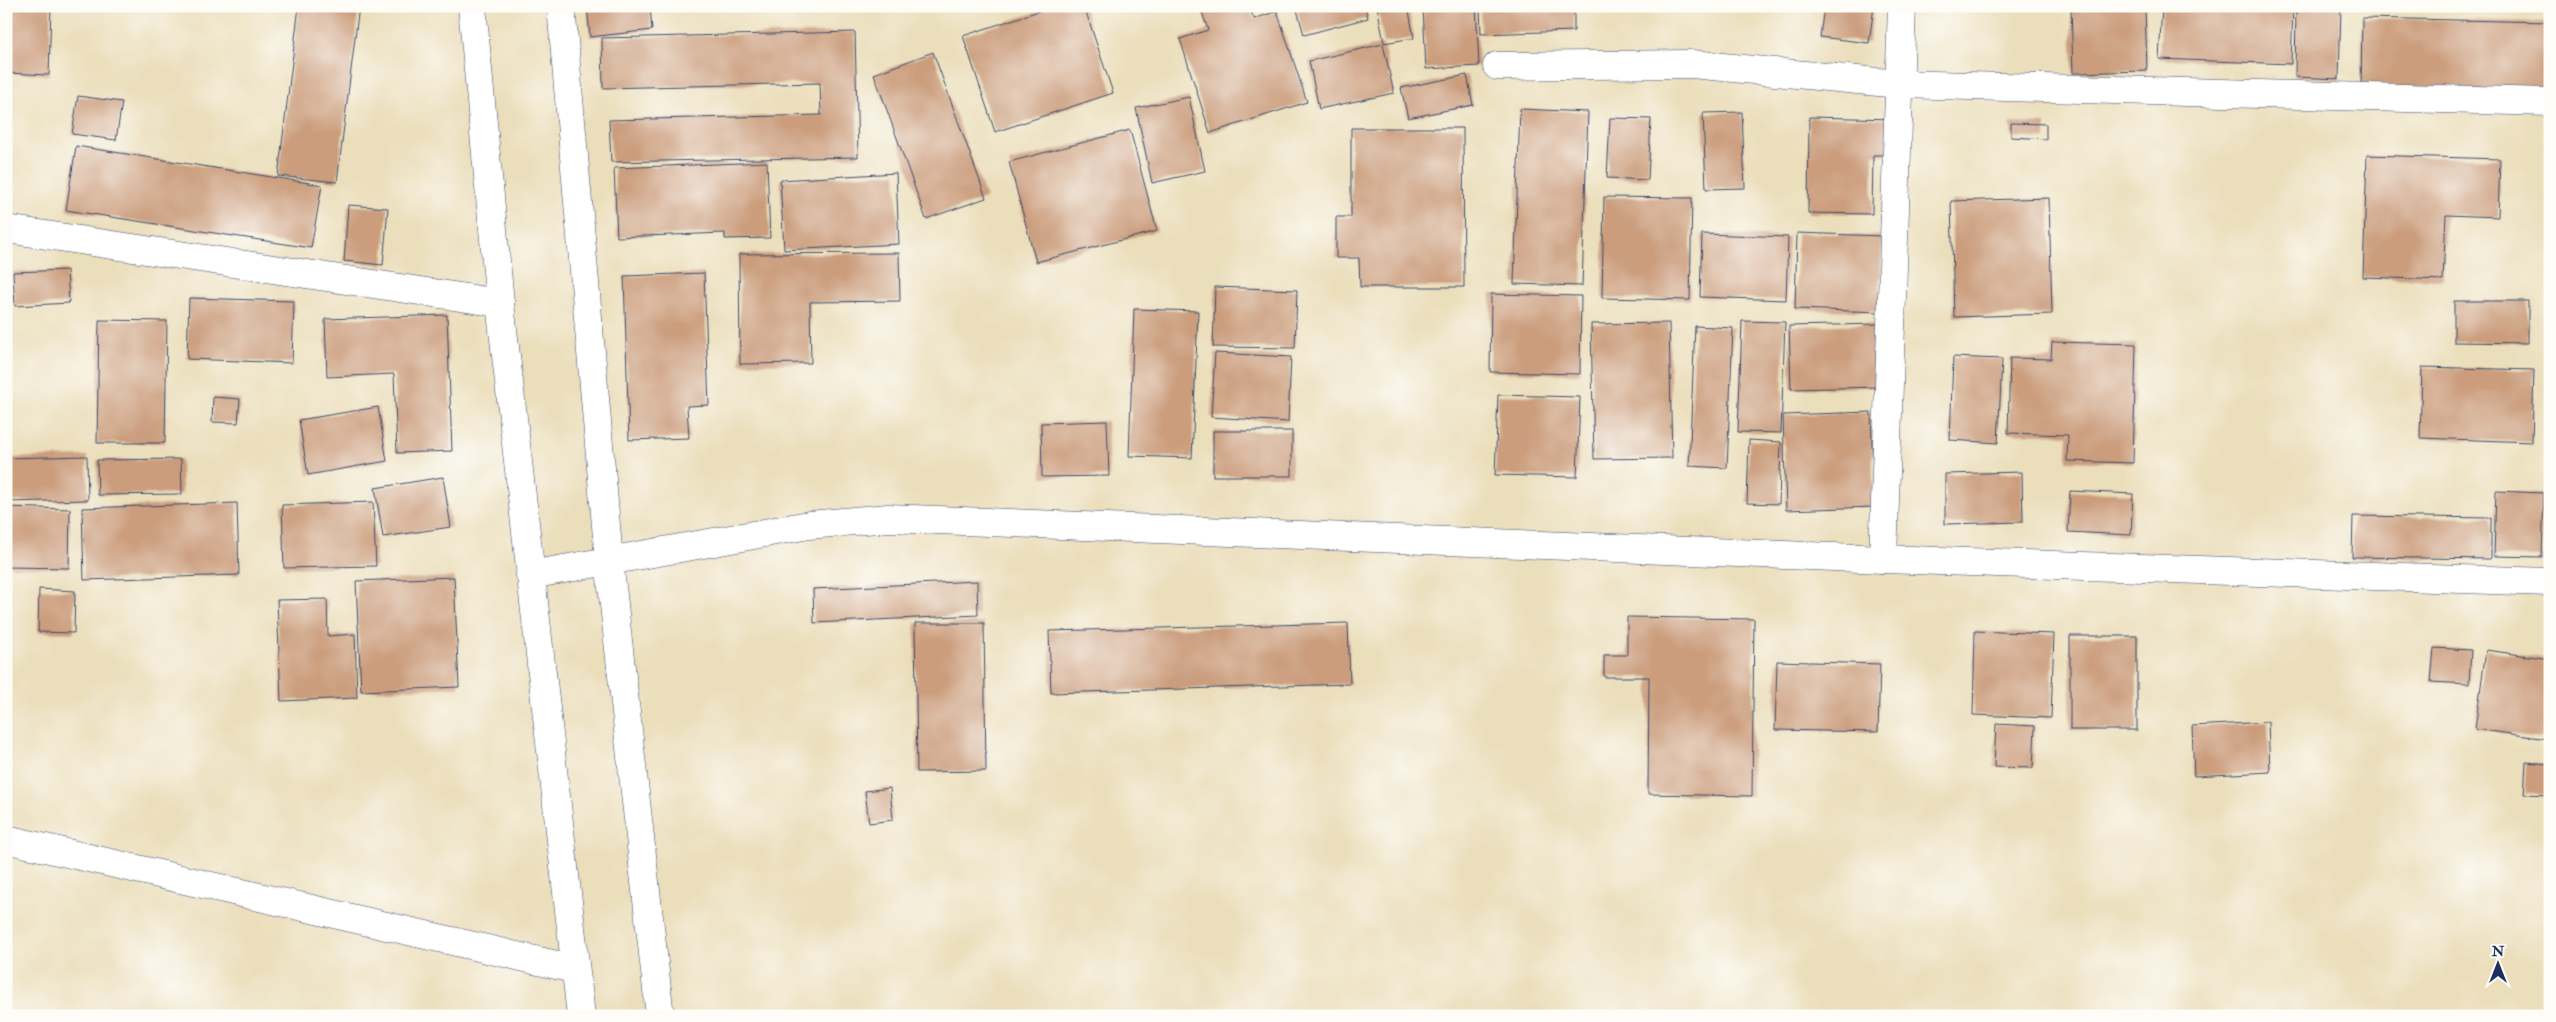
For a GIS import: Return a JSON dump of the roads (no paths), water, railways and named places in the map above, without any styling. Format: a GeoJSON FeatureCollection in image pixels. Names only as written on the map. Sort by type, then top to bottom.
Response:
{"type":"FeatureCollection","features":[{"type":"Feature","properties":{"kind":"street"},"geometry":{"type":"LineString","coordinates":[[472,6],[500,304],[574,969],[581,1016]]}},
{"type":"Feature","properties":{"kind":"street"},"geometry":{"type":"LineString","coordinates":[[561,6],[609,560],[660,1016]]}},
{"type":"Feature","properties":{"kind":"street"},"geometry":{"type":"LineString","coordinates":[[1883,559],[1902,6]]}},
{"type":"Feature","properties":{"kind":"street"},"geometry":{"type":"LineString","coordinates":[[1497,66],[1692,64],[1899,84],[2550,102]]}},
{"type":"Feature","properties":{"kind":"street"},"geometry":{"type":"LineString","coordinates":[[6,229],[500,304]]}},
{"type":"Feature","properties":{"kind":"street"},"geometry":{"type":"LineString","coordinates":[[530,575],[809,525],[888,518],[1883,559],[2550,582]]}},
{"type":"Feature","properties":{"kind":"street"},"geometry":{"type":"LineString","coordinates":[[6,840],[574,969]]}}]}
